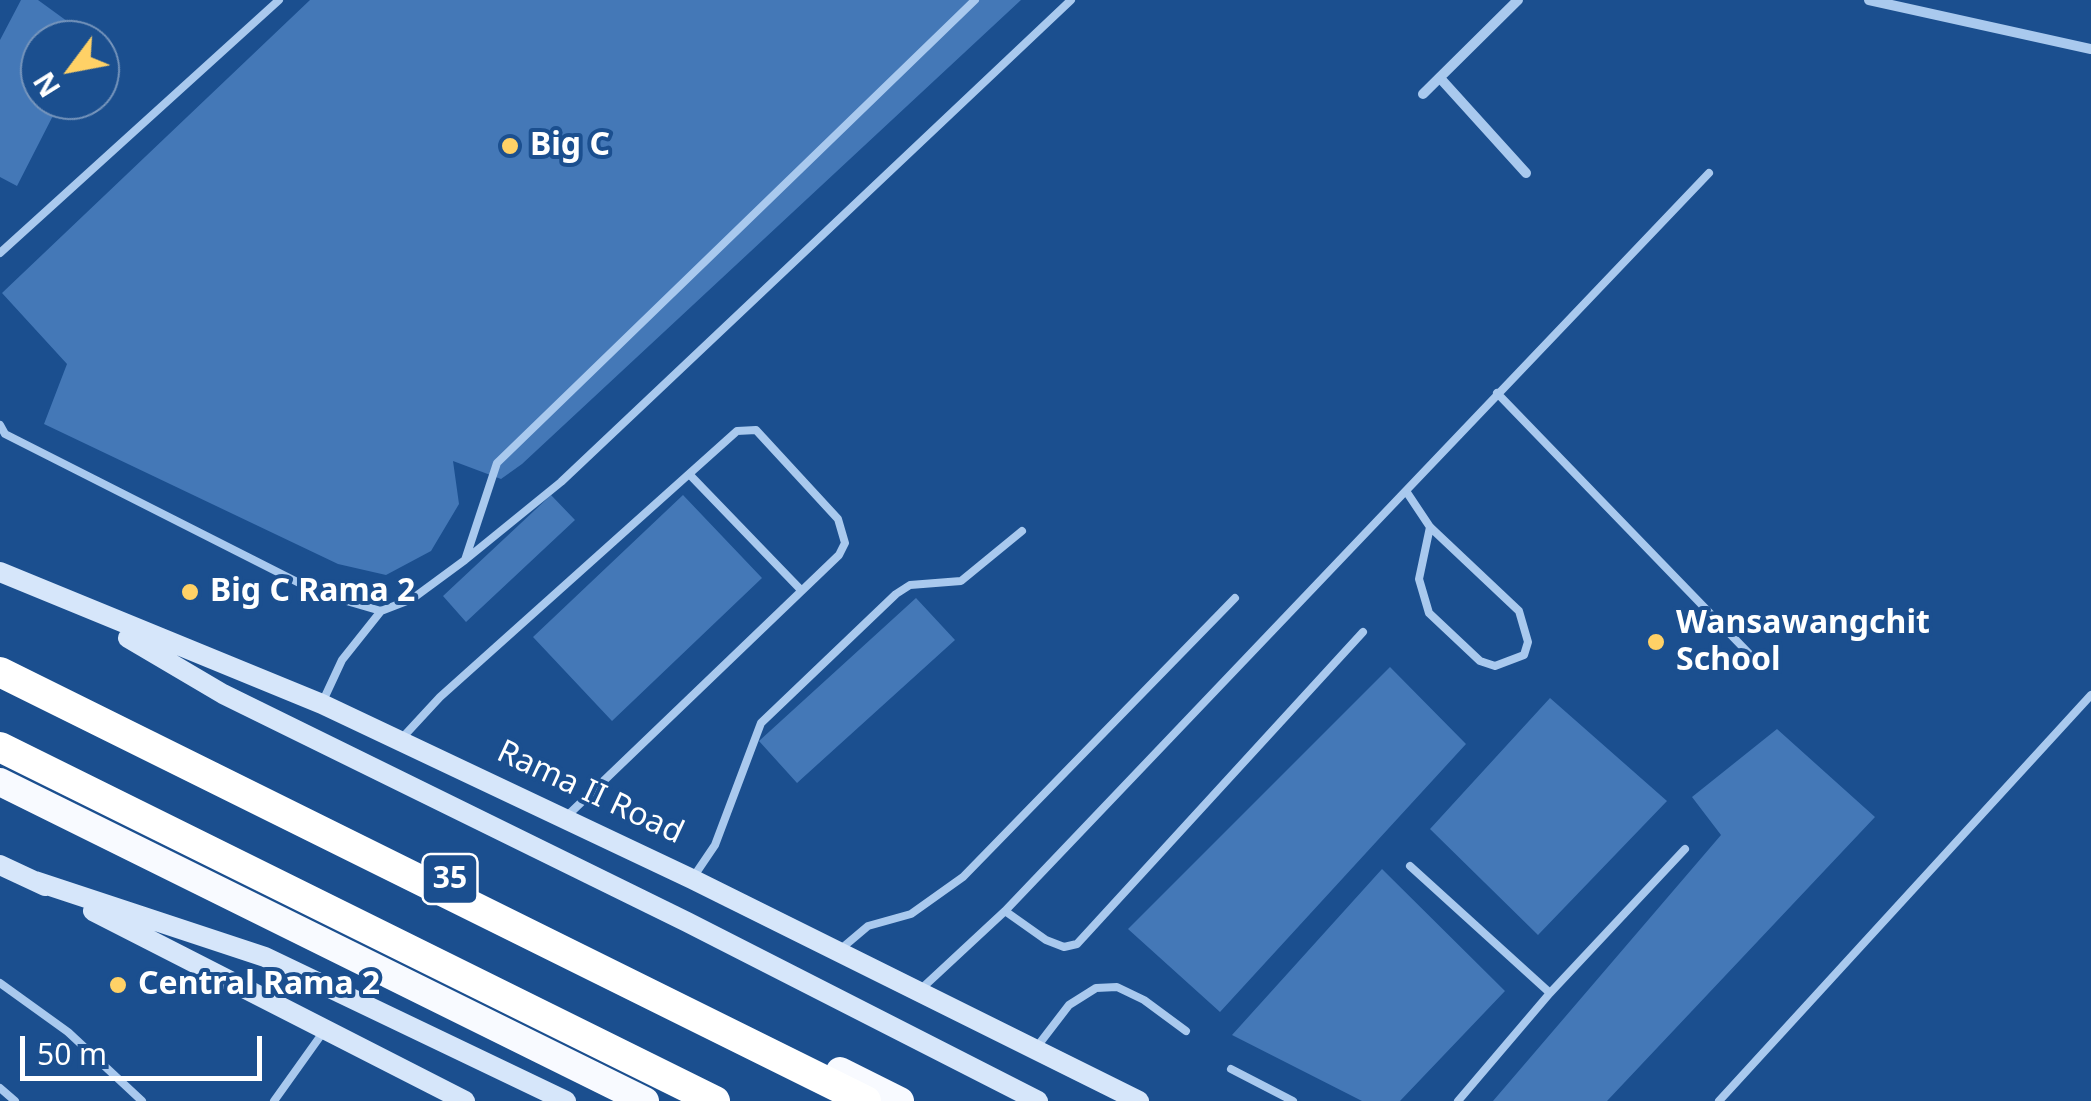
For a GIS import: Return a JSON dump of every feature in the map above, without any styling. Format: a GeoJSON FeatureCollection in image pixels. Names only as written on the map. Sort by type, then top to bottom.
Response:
{"type":"FeatureCollection","features":[{"type":"Feature","properties":{"kind":"highway","name":"35"},"geometry":{"type":"LineString","coordinates":[[0,657],[900,1101]]}},
{"type":"Feature","properties":{"kind":"highway"},"geometry":{"type":"LineString","coordinates":[[0,672],[866,1101]]}},
{"type":"Feature","properties":{"kind":"highway"},"geometry":{"type":"LineString","coordinates":[[0,747],[715,1101]]}},
{"type":"Feature","properties":{"kind":"highway"},"geometry":{"type":"LineString","coordinates":[[0,782],[646,1101]]}},
{"type":"Feature","properties":{"kind":"main road","name":"Rama II Road"},"geometry":{"type":"LineString","coordinates":[[0,572],[70,604],[322,704],[562,821],[692,879],[1139,1101]]}},
{"type":"Feature","properties":{"kind":"main road"},"geometry":{"type":"LineString","coordinates":[[70,604],[224,694],[687,922],[1032,1098]]}},
{"type":"Feature","properties":{"kind":"main road"},"geometry":{"type":"LineString","coordinates":[[0,865],[466,1101]]}},
{"type":"Feature","properties":{"kind":"main road"},"geometry":{"type":"LineString","coordinates":[[35,881],[265,958],[566,1101]]}},
{"type":"Feature","properties":{"kind":"street"},"geometry":{"type":"LineString","coordinates":[[1424,94],[1518,0]]}},
{"type":"Feature","properties":{"kind":"street"},"geometry":{"type":"LineString","coordinates":[[1869,0],[2091,49]]}},
{"type":"Feature","properties":{"kind":"street"},"geometry":{"type":"LineString","coordinates":[[1440,78],[1526,173]]}},
{"type":"Feature","properties":{"kind":"lane"},"geometry":{"type":"LineString","coordinates":[[0,253],[279,0]]}},
{"type":"Feature","properties":{"kind":"lane"},"geometry":{"type":"LineString","coordinates":[[465,560],[497,462],[975,0]]}},
{"type":"Feature","properties":{"kind":"lane"},"geometry":{"type":"LineString","coordinates":[[322,704],[342,660],[381,611],[412,599],[561,482],[1071,0]]}},
{"type":"Feature","properties":{"kind":"lane"},"geometry":{"type":"LineString","coordinates":[[917,992],[1005,910],[1709,173]]}},
{"type":"Feature","properties":{"kind":"lane"},"geometry":{"type":"LineString","coordinates":[[1498,393],[1762,667]]}},
{"type":"Feature","properties":{"kind":"lane"},"geometry":{"type":"LineString","coordinates":[[400,741],[440,697],[737,430],[748,428],[764,436],[838,519],[845,534],[839,555],[562,821]]}},
{"type":"Feature","properties":{"kind":"lane"},"geometry":{"type":"LineString","coordinates":[[0,444],[3,430],[319,592],[381,611]]}},
{"type":"Feature","properties":{"kind":"lane"},"geometry":{"type":"LineString","coordinates":[[690,475],[801,590]]}},
{"type":"Feature","properties":{"kind":"lane"},"geometry":{"type":"LineString","coordinates":[[1406,491],[1430,527],[1519,611],[1528,642],[1524,655],[1495,666],[1480,661],[1429,613],[1420,579],[1430,527]]}},
{"type":"Feature","properties":{"kind":"lane"},"geometry":{"type":"LineString","coordinates":[[692,879],[715,845],[761,723],[896,594],[910,585],[960,581],[1022,531]]}},
{"type":"Feature","properties":{"kind":"lane"},"geometry":{"type":"LineString","coordinates":[[839,951],[868,926],[911,914],[963,877],[1236,598]]}},
{"type":"Feature","properties":{"kind":"lane"},"geometry":{"type":"LineString","coordinates":[[1005,910],[1046,940],[1064,947],[1077,944],[1363,632]]}},
{"type":"Feature","properties":{"kind":"lane"},"geometry":{"type":"LineString","coordinates":[[1719,1101],[2091,695]]}},
{"type":"Feature","properties":{"kind":"lane"},"geometry":{"type":"LineString","coordinates":[[1458,1101],[1550,994],[1685,849]]}},
{"type":"Feature","properties":{"kind":"lane"},"geometry":{"type":"LineString","coordinates":[[1410,866],[1550,994]]}},
{"type":"Feature","properties":{"kind":"lane"},"geometry":{"type":"LineString","coordinates":[[0,982],[68,1032],[142,1101]]}},
{"type":"Feature","properties":{"kind":"lane"},"geometry":{"type":"LineString","coordinates":[[1036,1048],[1069,1006],[1096,988],[1117,988],[1144,1000],[1186,1030]]}},
{"type":"Feature","properties":{"kind":"lane"},"geometry":{"type":"LineString","coordinates":[[274,1101],[324,1031]]}},
{"type":"Feature","properties":{"kind":"lane"},"geometry":{"type":"LineString","coordinates":[[1231,1069],[1293,1101]]}},
{"type":"Feature","properties":{"kind":"lane"},"geometry":{"type":"LineString","coordinates":[[0,1088],[15,1101]]}},
{"type":"Feature","properties":{"kind":"building"},"geometry":{"type":"Polygon","coordinates":[[[21,0],[38,0],[66,20],[20,20],[20,120],[51,120],[17,186],[0,177],[0,40],[21,0]]]}},
{"type":"Feature","properties":{"kind":"building","name":"Big C"},"geometry":{"type":"Polygon","coordinates":[[[310,0],[1021,0],[522,464],[501,479],[453,461],[459,504],[431,551],[386,575],[338,564],[44,424],[67,364],[2,293],[310,0]]]}},
{"type":"Feature","properties":{"kind":"building"},"geometry":{"type":"Polygon","coordinates":[[[551,495],[575,520],[466,622],[443,596],[551,495]]]}},
{"type":"Feature","properties":{"kind":"building"},"geometry":{"type":"Polygon","coordinates":[[[683,495],[762,578],[612,721],[533,637],[683,495]]]}},
{"type":"Feature","properties":{"kind":"building"},"geometry":{"type":"Polygon","coordinates":[[[916,598],[955,640],[797,783],[759,741],[916,598]]]}},
{"type":"Feature","properties":{"kind":"building"},"geometry":{"type":"Polygon","coordinates":[[[1390,667],[1466,744],[1220,1012],[1128,929],[1390,667]]]}},
{"type":"Feature","properties":{"kind":"building"},"geometry":{"type":"Polygon","coordinates":[[[1550,698],[1667,801],[1538,935],[1430,829],[1550,698]]]}},
{"type":"Feature","properties":{"kind":"building"},"geometry":{"type":"Polygon","coordinates":[[[1777,729],[1875,817],[1607,1101],[1493,1101],[1721,835],[1692,797],[1777,729]]]}},
{"type":"Feature","properties":{"kind":"building"},"geometry":{"type":"Polygon","coordinates":[[[1382,869],[1505,991],[1400,1101],[1362,1101],[1232,1035],[1382,869]]]}},
{"type":"Feature","properties":{"kind":"place","name":"Big C"},"geometry":{"type":"Point","coordinates":[510,146]}},
{"type":"Feature","properties":{"kind":"place","name":"Big C Rama 2"},"geometry":{"type":"Point","coordinates":[190,592]}},
{"type":"Feature","properties":{"kind":"place","name":"Wansawangchit School"},"geometry":{"type":"Point","coordinates":[1656,642]}},
{"type":"Feature","properties":{"kind":"place","name":"Central Rama 2"},"geometry":{"type":"Point","coordinates":[118,985]}}]}
